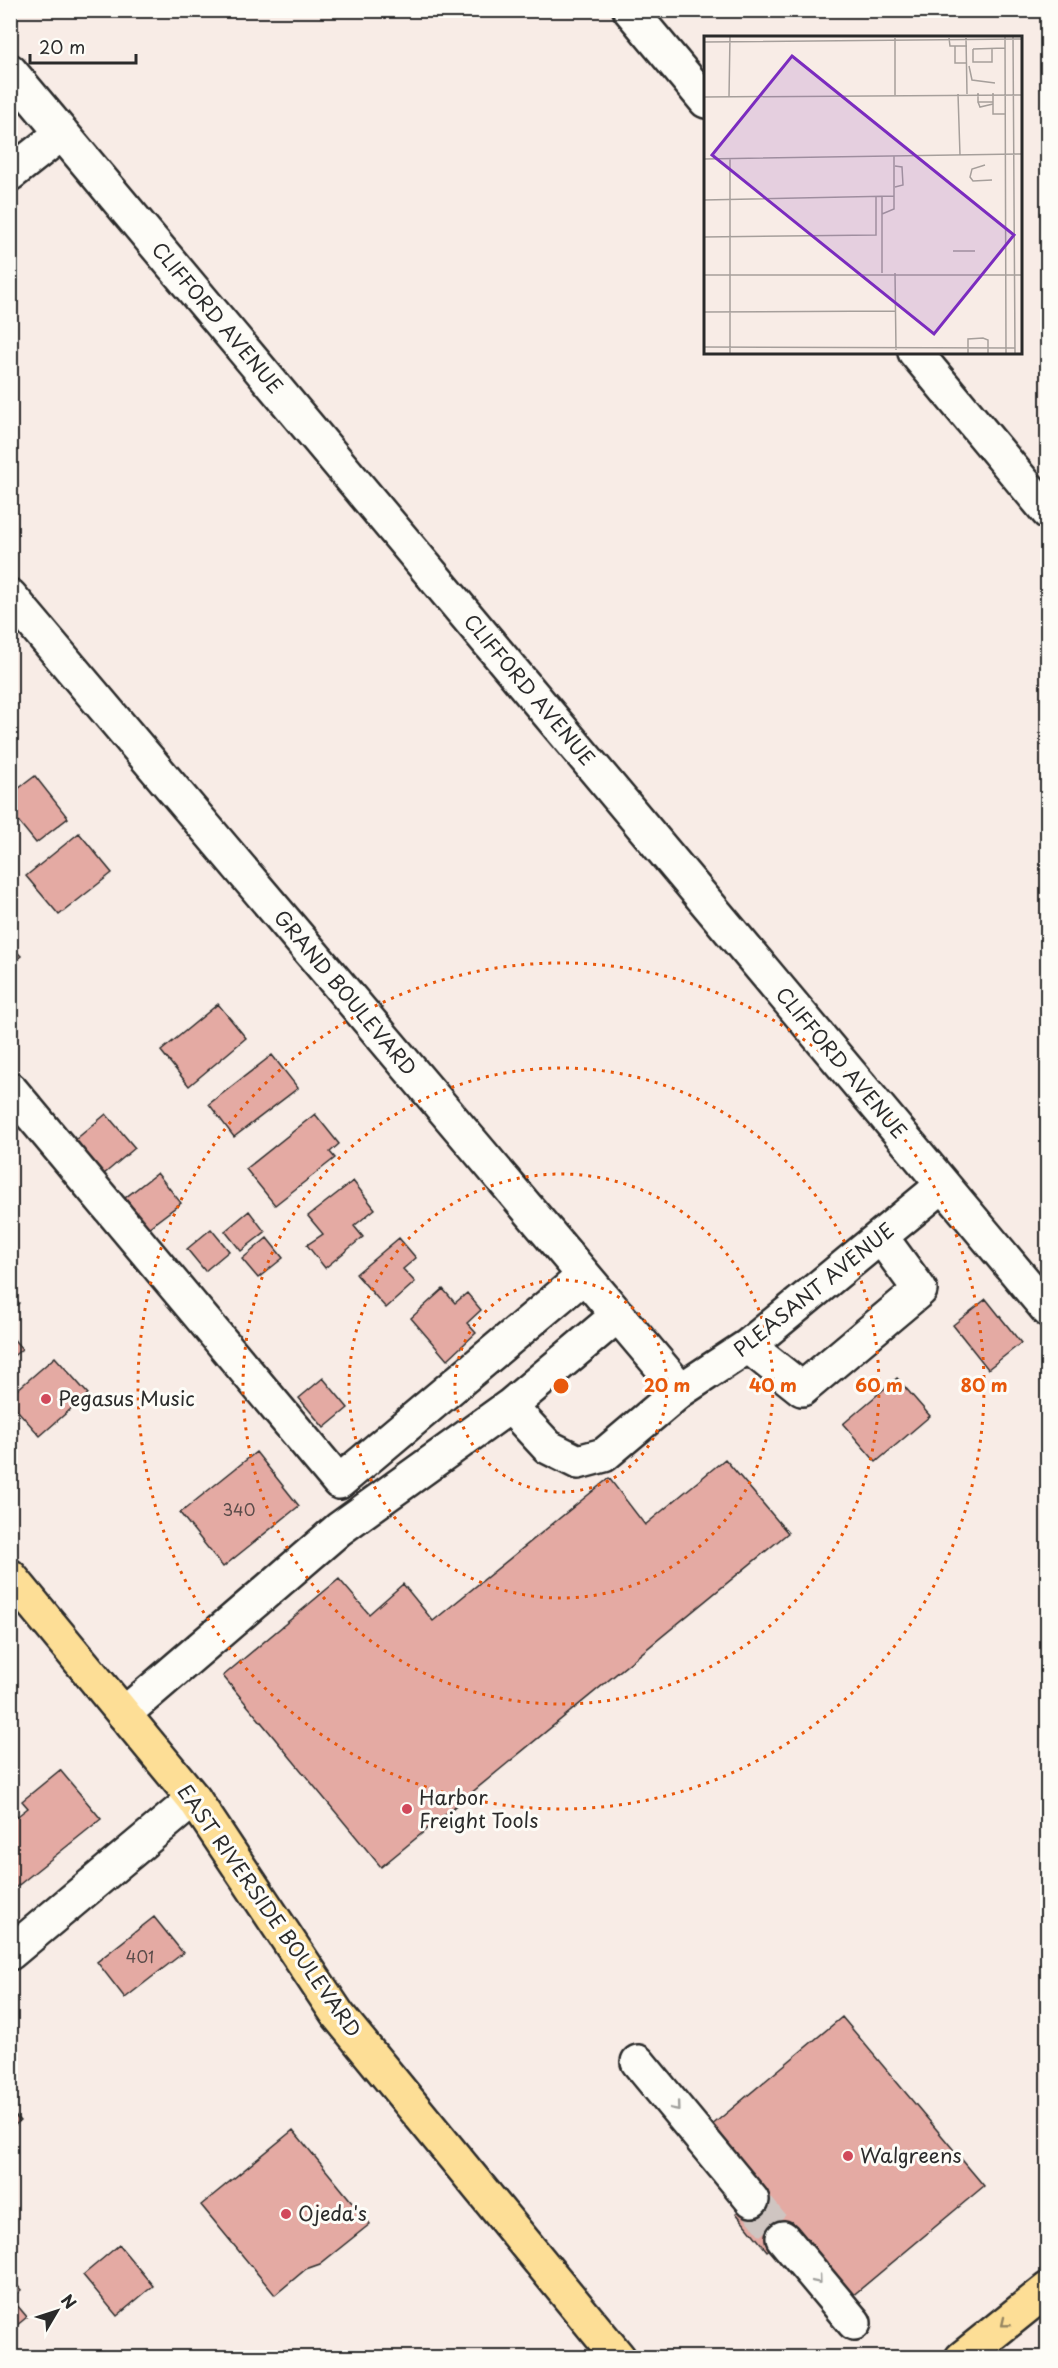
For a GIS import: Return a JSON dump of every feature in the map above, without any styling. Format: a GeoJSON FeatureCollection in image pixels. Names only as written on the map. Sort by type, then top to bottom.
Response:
{"type":"FeatureCollection","features":[{"type":"Feature","properties":{"kind":"main road","name":"EAST RIVERSIDE BOULEVARD"},"geometry":{"type":"LineString","coordinates":[[10,1576],[194,1799],[338,2015],[619,2358]]}},
{"type":"Feature","properties":{"kind":"main road"},"geometry":{"type":"LineString","coordinates":[[962,2358],[1047,2289]]}},
{"type":"Feature","properties":{"kind":"street"},"geometry":{"type":"LineString","coordinates":[[630,10],[704,100]]}},
{"type":"Feature","properties":{"kind":"street","name":"CLIFFORD AVENUE"},"geometry":{"type":"LineString","coordinates":[[10,71],[1047,1310]]}},
{"type":"Feature","properties":{"kind":"street"},"geometry":{"type":"LineString","coordinates":[[10,174],[62,133]]}},
{"type":"Feature","properties":{"kind":"street"},"geometry":{"type":"LineString","coordinates":[[917,354],[1047,512]]}},
{"type":"Feature","properties":{"kind":"street","name":"GRAND BOULEVARD"},"geometry":{"type":"LineString","coordinates":[[10,596],[681,1390]]}},
{"type":"Feature","properties":{"kind":"street"},"geometry":{"type":"LineString","coordinates":[[10,1089],[339,1482],[584,1275]]}},
{"type":"Feature","properties":{"kind":"street","name":"PLEASANT AVENUE"},"geometry":{"type":"LineString","coordinates":[[510,1406],[548,1447],[578,1462],[604,1455],[681,1390],[747,1346],[943,1185]]}},
{"type":"Feature","properties":{"kind":"street"},"geometry":{"type":"LineString","coordinates":[[747,1346],[802,1389],[920,1290],[881,1237]]}},
{"type":"Feature","properties":{"kind":"street"},"geometry":{"type":"LineString","coordinates":[[124,1714],[339,1529],[510,1406],[618,1316]]}},
{"type":"Feature","properties":{"kind":"street"},"geometry":{"type":"LineString","coordinates":[[10,1953],[194,1799]]}},
{"type":"Feature","properties":{"kind":"street"},"geometry":{"type":"LineString","coordinates":[[638,2062],[752,2199]]}},
{"type":"Feature","properties":{"kind":"street"},"geometry":{"type":"LineString","coordinates":[[783,2238],[854,2323]]}},
{"type":"Feature","properties":{"kind":"building"},"geometry":{"type":"Polygon","coordinates":[[[35,776],[68,818],[36,843],[10,811],[10,795],[35,776]]]}},
{"type":"Feature","properties":{"kind":"building"},"geometry":{"type":"Polygon","coordinates":[[[79,833],[112,873],[59,915],[26,876],[79,833]]]}},
{"type":"Feature","properties":{"kind":"building"},"geometry":{"type":"Polygon","coordinates":[[[10,945],[21,956],[10,966],[10,945]]]}},
{"type":"Feature","properties":{"kind":"building"},"geometry":{"type":"Polygon","coordinates":[[[218,1004],[246,1038],[189,1086],[161,1051],[218,1004]]]}},
{"type":"Feature","properties":{"kind":"building"},"geometry":{"type":"Polygon","coordinates":[[[272,1055],[298,1088],[234,1137],[209,1104],[272,1055]]]}},
{"type":"Feature","properties":{"kind":"building"},"geometry":{"type":"Polygon","coordinates":[[[106,1114],[135,1148],[104,1174],[75,1140],[106,1114]]]}},
{"type":"Feature","properties":{"kind":"building"},"geometry":{"type":"Polygon","coordinates":[[[315,1114],[339,1144],[330,1152],[335,1158],[275,1205],[246,1169],[315,1114]]]}},
{"type":"Feature","properties":{"kind":"building"},"geometry":{"type":"Polygon","coordinates":[[[157,1173],[181,1203],[148,1228],[125,1198],[157,1173]]]}},
{"type":"Feature","properties":{"kind":"building"},"geometry":{"type":"Polygon","coordinates":[[[353,1181],[375,1209],[354,1226],[363,1237],[325,1268],[307,1245],[323,1234],[308,1216],[353,1181]]]}},
{"type":"Feature","properties":{"kind":"building"},"geometry":{"type":"Polygon","coordinates":[[[249,1211],[265,1232],[241,1251],[225,1231],[249,1211]]]}},
{"type":"Feature","properties":{"kind":"building"},"geometry":{"type":"Polygon","coordinates":[[[211,1229],[229,1251],[205,1271],[187,1249],[211,1229]]]}},
{"type":"Feature","properties":{"kind":"building"},"geometry":{"type":"Polygon","coordinates":[[[267,1238],[283,1258],[258,1278],[242,1259],[267,1238]]]}},
{"type":"Feature","properties":{"kind":"building"},"geometry":{"type":"Polygon","coordinates":[[[399,1238],[416,1258],[403,1269],[415,1282],[386,1308],[356,1274],[399,1238]]]}},
{"type":"Feature","properties":{"kind":"building"},"geometry":{"type":"Polygon","coordinates":[[[443,1289],[455,1303],[467,1293],[481,1310],[467,1323],[476,1333],[447,1360],[411,1318],[443,1289]]]}},
{"type":"Feature","properties":{"kind":"building"},"geometry":{"type":"Polygon","coordinates":[[[10,1293],[19,1303],[10,1310],[10,1293]]]}},
{"type":"Feature","properties":{"kind":"building"},"geometry":{"type":"Polygon","coordinates":[[[986,1299],[1021,1343],[988,1369],[953,1325],[986,1299]]]}},
{"type":"Feature","properties":{"kind":"building"},"geometry":{"type":"Polygon","coordinates":[[[10,1335],[22,1349],[10,1359],[10,1335]]]}},
{"type":"Feature","properties":{"kind":"building","name":"Pegasus Music"},"geometry":{"type":"Polygon","coordinates":[[[55,1357],[88,1394],[40,1436],[10,1402],[10,1396],[55,1357]]]}},
{"type":"Feature","properties":{"kind":"building"},"geometry":{"type":"Polygon","coordinates":[[[323,1378],[348,1408],[324,1428],[299,1398],[323,1378]]]}},
{"type":"Feature","properties":{"kind":"building"},"geometry":{"type":"Polygon","coordinates":[[[897,1378],[930,1416],[876,1462],[843,1424],[897,1378]]]}},
{"type":"Feature","properties":{"kind":"building"},"geometry":{"type":"Polygon","coordinates":[[[256,1452],[299,1506],[223,1567],[180,1513],[256,1452]]]}},
{"type":"Feature","properties":{"kind":"building"},"geometry":{"type":"Polygon","coordinates":[[[725,1459],[788,1533],[381,1867],[223,1676],[339,1579],[369,1614],[403,1584],[433,1621],[609,1478],[645,1525],[725,1459]]]}},
{"type":"Feature","properties":{"kind":"building"},"geometry":{"type":"Polygon","coordinates":[[[60,1770],[101,1819],[10,1892],[10,1822],[28,1808],[22,1801],[60,1770]]]}},
{"type":"Feature","properties":{"kind":"building"},"geometry":{"type":"Polygon","coordinates":[[[154,1917],[183,1953],[125,1998],[97,1962],[154,1917]]]}},
{"type":"Feature","properties":{"kind":"building","name":"Walgreens"},"geometry":{"type":"Polygon","coordinates":[[[842,2017],[984,2186],[851,2297],[793,2229],[767,2251],[736,2213],[764,2189],[711,2126],[842,2017]]]}},
{"type":"Feature","properties":{"kind":"building"},"geometry":{"type":"Polygon","coordinates":[[[10,2111],[20,2121],[10,2129],[10,2111]]]}},
{"type":"Feature","properties":{"kind":"building","name":"Ojeda's"},"geometry":{"type":"Polygon","coordinates":[[[293,2130],[370,2224],[320,2264],[306,2269],[275,2295],[201,2205],[293,2130]]]}},
{"type":"Feature","properties":{"kind":"building"},"geometry":{"type":"Polygon","coordinates":[[[119,2245],[153,2286],[117,2316],[83,2275],[119,2245]]]}},
{"type":"Feature","properties":{"kind":"building"},"geometry":{"type":"Polygon","coordinates":[[[10,2277],[21,2290],[11,2298],[27,2317],[10,2331],[10,2277]]]}},
{"type":"Feature","properties":{"kind":"tunnel"},"geometry":{"type":"LineString","coordinates":[[752,2200],[783,2238]]}},
{"type":"Feature","properties":{"kind":"place","name":"Pegasus Music"},"geometry":{"type":"Point","coordinates":[46,1399]}},
{"type":"Feature","properties":{"kind":"place","name":"Harbor Freight Tools"},"geometry":{"type":"Point","coordinates":[407,1809]}},
{"type":"Feature","properties":{"kind":"place","name":"Walgreens"},"geometry":{"type":"Point","coordinates":[848,2156]}},
{"type":"Feature","properties":{"kind":"place","name":"Ojeda's"},"geometry":{"type":"Point","coordinates":[286,2214]}}]}
